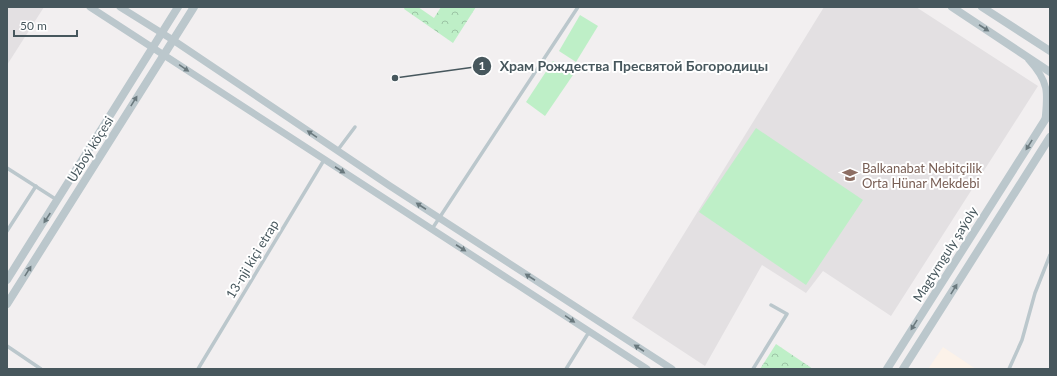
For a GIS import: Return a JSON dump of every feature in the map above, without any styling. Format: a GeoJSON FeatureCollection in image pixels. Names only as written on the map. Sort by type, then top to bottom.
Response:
{"type":"FeatureCollection","features":[{"type":"Feature","properties":{"kind":"street"},"geometry":{"type":"LineString","coordinates":[[90,7],[647,369]]}},
{"type":"Feature","properties":{"kind":"street"},"geometry":{"type":"LineString","coordinates":[[120,7],[173,40],[438,218],[672,369]]}},
{"type":"Feature","properties":{"kind":"street","name":"Uzboý köçesi"},"geometry":{"type":"LineString","coordinates":[[7,280],[178,7]]}},
{"type":"Feature","properties":{"kind":"street","name":"Uzboý köçesi"},"geometry":{"type":"LineString","coordinates":[[7,304],[194,7]]}},
{"type":"Feature","properties":{"kind":"street"},"geometry":{"type":"LineString","coordinates":[[952,7],[1050,72]]}},
{"type":"Feature","properties":{"kind":"street"},"geometry":{"type":"LineString","coordinates":[[982,7],[1050,51]]}},
{"type":"Feature","properties":{"kind":"street"},"geometry":{"type":"LineString","coordinates":[[1035,42],[1050,46]]}},
{"type":"Feature","properties":{"kind":"street"},"geometry":{"type":"LineString","coordinates":[[1024,54],[1041,73],[1046,86],[1047,100],[1045,120]]}},
{"type":"Feature","properties":{"kind":"street","name":"Magtymguly şaýoly"},"geometry":{"type":"LineString","coordinates":[[886,369],[1050,112]]}},
{"type":"Feature","properties":{"kind":"street","name":"Magtymguly şaýoly"},"geometry":{"type":"LineString","coordinates":[[903,369],[1050,137]]}},
{"type":"Feature","properties":{"kind":"lane"},"geometry":{"type":"LineString","coordinates":[[432,229],[578,7]]}},
{"type":"Feature","properties":{"kind":"lane"},"geometry":{"type":"LineString","coordinates":[[337,151],[354,126]]}},
{"type":"Feature","properties":{"kind":"lane","name":"13-nji kiçi etrap"},"geometry":{"type":"LineString","coordinates":[[198,369],[324,160]]}},
{"type":"Feature","properties":{"kind":"lane"},"geometry":{"type":"LineString","coordinates":[[7,168],[58,200]]}},
{"type":"Feature","properties":{"kind":"lane"},"geometry":{"type":"LineString","coordinates":[[7,231],[36,186]]}},
{"type":"Feature","properties":{"kind":"lane"},"geometry":{"type":"LineString","coordinates":[[1009,369],[1022,340],[1035,293],[1050,255]]}},
{"type":"Feature","properties":{"kind":"lane"},"geometry":{"type":"LineString","coordinates":[[753,369],[787,314],[771,305]]}},
{"type":"Feature","properties":{"kind":"lane"},"geometry":{"type":"LineString","coordinates":[[566,369],[589,332]]}},
{"type":"Feature","properties":{"kind":"lane"},"geometry":{"type":"LineString","coordinates":[[7,346],[41,369]]}},
{"type":"Feature","properties":{"kind":"shaded area"},"geometry":{"type":"Polygon","coordinates":[[[7,7],[44,7],[7,65],[7,7]]]}},
{"type":"Feature","properties":{"kind":"shaded area","name":"Balkanabat Nebitçilik Orta Hünar Mekdebi"},"geometry":{"type":"Polygon","coordinates":[[[824,7],[916,7],[1038,86],[891,316],[823,271],[806,293],[762,265],[705,366],[632,318],[824,7]]]}},
{"type":"Feature","properties":{"kind":"shaded area"},"geometry":{"type":"Polygon","coordinates":[[[943,347],[976,369],[928,369],[943,347]]]}},
{"type":"Feature","properties":{"kind":"green space"},"geometry":{"type":"Polygon","coordinates":[[[405,7],[418,7],[434,18],[441,7],[476,7],[453,43],[404,9],[405,7]]]}},
{"type":"Feature","properties":{"kind":"green space"},"geometry":{"type":"Polygon","coordinates":[[[580,15],[598,26],[576,62],[559,51],[580,15]]]}},
{"type":"Feature","properties":{"kind":"green space"},"geometry":{"type":"Polygon","coordinates":[[[553,61],[573,75],[545,116],[526,102],[553,61]]]}},
{"type":"Feature","properties":{"kind":"green space"},"geometry":{"type":"Polygon","coordinates":[[[756,128],[863,200],[806,285],[699,212],[756,128]]]}},
{"type":"Feature","properties":{"kind":"green space"},"geometry":{"type":"Polygon","coordinates":[[[776,344],[813,369],[760,369],[776,344]]]}},
{"type":"Feature","properties":{"kind":"place","name":"Храм Рождества Пресвятой Богородицы"},"geometry":{"type":"Point","coordinates":[395,78]}},
{"type":"Feature","properties":{"kind":"place","name":"Balkanabat Nebitçilik Orta Hünar Mekdebi"},"geometry":{"type":"Point","coordinates":[850,175]}}]}
